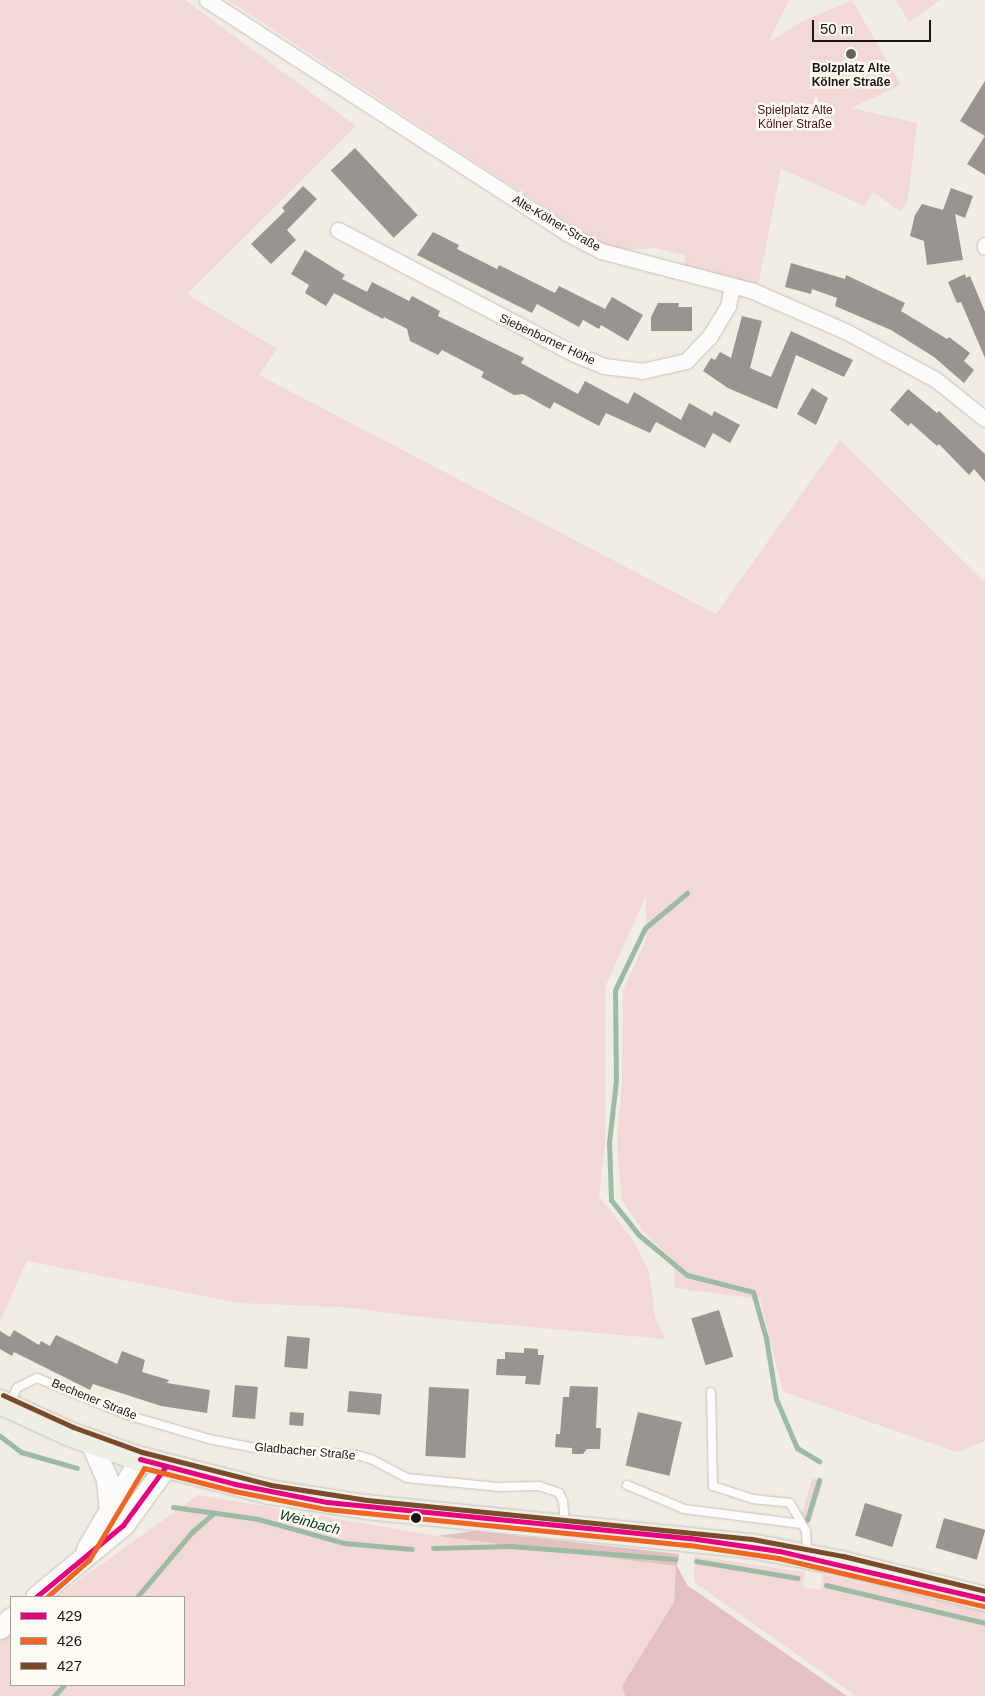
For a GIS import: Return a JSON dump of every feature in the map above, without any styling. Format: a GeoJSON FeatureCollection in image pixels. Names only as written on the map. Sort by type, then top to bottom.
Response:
{"type":"FeatureCollection","features":[{"type":"Feature","properties":{"kind":"main road"},"geometry":{"type":"LineString","coordinates":[[4,1404],[91,1442],[166,1466],[252,1488],[327,1502],[690,1538],[808,1556],[985,1599]]}},
{"type":"Feature","properties":{"kind":"main road"},"geometry":{"type":"LineString","coordinates":[[91,1442],[107,1479],[110,1512]]}},
{"type":"Feature","properties":{"kind":"main road"},"geometry":{"type":"LineString","coordinates":[[83,1556],[140,1458]]}},
{"type":"Feature","properties":{"kind":"main road"},"geometry":{"type":"LineString","coordinates":[[37,1596],[83,1556],[114,1534],[132,1516],[166,1466]]}},
{"type":"Feature","properties":{"kind":"main road"},"geometry":{"type":"LineString","coordinates":[[0,1628],[10,1619]]}},
{"type":"Feature","properties":{"kind":"street","name":"Alte-Kölner-Straße"},"geometry":{"type":"LineString","coordinates":[[207,0],[565,232],[601,252],[753,291],[845,331],[935,379],[985,419]]}},
{"type":"Feature","properties":{"kind":"street","name":"Siebenborner Höhe"},"geometry":{"type":"LineString","coordinates":[[338,230],[572,353],[604,366],[642,371],[686,362],[710,336],[728,306],[732,286]]}},
{"type":"Feature","properties":{"kind":"lane","name":"Bechener Straße"},"geometry":{"type":"LineString","coordinates":[[4,1404],[17,1388],[37,1378],[163,1426]]}},
{"type":"Feature","properties":{"kind":"lane"},"geometry":{"type":"LineString","coordinates":[[712,1392],[712,1486],[753,1499],[790,1503],[806,1532],[808,1556]]}},
{"type":"Feature","properties":{"kind":"lane","name":"Gladbacher Straße"},"geometry":{"type":"LineString","coordinates":[[163,1426],[255,1448],[357,1455],[373,1460],[407,1478],[498,1487],[550,1488],[559,1493],[563,1501],[565,1526]]}},
{"type":"Feature","properties":{"kind":"lane"},"geometry":{"type":"LineString","coordinates":[[627,1485],[684,1509],[801,1524]]}},
{"type":"Feature","properties":{"kind":"green space"},"geometry":{"type":"Polygon","coordinates":[[[0,0],[185,0],[356,126],[187,294],[277,349],[259,375],[716,614],[840,440],[985,582],[985,1441],[957,1452],[783,1392],[760,1299],[675,1288],[674,1261],[642,1230],[622,1200],[617,1144],[622,1083],[623,990],[646,940],[646,896],[605,987],[605,1142],[599,1196],[634,1242],[649,1272],[655,1317],[665,1339],[430,1318],[342,1307],[238,1303],[27,1261],[0,1321],[0,0]]]}},
{"type":"Feature","properties":{"kind":"green space","name":"Spielplatz Alte Kölner Straße"},"geometry":{"type":"Polygon","coordinates":[[[228,0],[789,0],[769,42],[801,22],[852,0],[901,85],[851,108],[917,123],[908,199],[901,212],[873,192],[865,206],[781,169],[757,291],[680,273],[686,256],[657,248],[611,251],[228,0]]]}},
{"type":"Feature","properties":{"kind":"green space"},"geometry":{"type":"Polygon","coordinates":[[[896,0],[940,0],[909,22],[896,0]]]}},
{"type":"Feature","properties":{"kind":"green space"},"geometry":{"type":"Polygon","coordinates":[[[812,1478],[823,1482],[811,1522],[804,1521],[801,1517],[812,1478]]]}},
{"type":"Feature","properties":{"kind":"green space"},"geometry":{"type":"Polygon","coordinates":[[[198,1495],[437,1536],[677,1566],[674,1602],[622,1686],[625,1696],[0,1696],[0,1641],[10,1633],[10,1686],[185,1686],[185,1596],[57,1596],[198,1495]]]}},
{"type":"Feature","properties":{"kind":"green space"},"geometry":{"type":"Polygon","coordinates":[[[694,1556],[805,1572],[803,1587],[820,1590],[823,1574],[985,1611],[985,1696],[856,1696],[694,1582],[694,1556]]]}},
{"type":"Feature","properties":{"kind":"shaded area"},"geometry":{"type":"Polygon","coordinates":[[[474,1531],[679,1554],[677,1566],[687,1585],[847,1696],[625,1696],[622,1686],[674,1602],[676,1566],[437,1536],[474,1531]]]}},
{"type":"Feature","properties":{"kind":"building"},"geometry":{"type":"Polygon","coordinates":[[[985,81],[985,136],[960,121],[985,81]]]}},
{"type":"Feature","properties":{"kind":"building"},"geometry":{"type":"Polygon","coordinates":[[[985,136],[985,175],[967,164],[985,136]]]}},
{"type":"Feature","properties":{"kind":"building"},"geometry":{"type":"Polygon","coordinates":[[[355,148],[418,215],[394,238],[331,171],[355,148]]]}},
{"type":"Feature","properties":{"kind":"building"},"geometry":{"type":"Polygon","coordinates":[[[303,186],[317,199],[287,230],[296,240],[271,264],[251,244],[285,211],[282,208],[303,186]]]}},
{"type":"Feature","properties":{"kind":"building"},"geometry":{"type":"Polygon","coordinates":[[[951,188],[973,196],[965,218],[955,214],[963,260],[927,265],[924,241],[910,236],[915,215],[922,204],[943,210],[951,188]]]}},
{"type":"Feature","properties":{"kind":"building"},"geometry":{"type":"Polygon","coordinates":[[[433,232],[459,245],[457,249],[497,269],[499,265],[555,293],[559,286],[605,309],[612,297],[643,315],[628,341],[601,325],[599,329],[583,320],[579,327],[537,304],[532,313],[417,255],[433,232]]]}},
{"type":"Feature","properties":{"kind":"building"},"geometry":{"type":"Polygon","coordinates":[[[305,250],[345,275],[342,279],[367,292],[372,282],[409,301],[412,296],[440,311],[438,316],[524,358],[521,363],[578,394],[585,381],[628,404],[634,392],[681,420],[689,403],[712,416],[714,411],[740,425],[730,443],[713,433],[705,448],[656,422],[650,433],[606,413],[599,426],[554,402],[550,409],[523,394],[514,395],[481,377],[484,372],[442,350],[438,355],[410,341],[407,329],[384,317],[383,319],[334,293],[326,306],[305,293],[309,285],[291,274],[305,250]]]}},
{"type":"Feature","properties":{"kind":"building"},"geometry":{"type":"Polygon","coordinates":[[[791,263],[845,279],[846,275],[905,303],[901,311],[947,339],[949,337],[970,353],[964,361],[974,370],[964,383],[934,357],[891,330],[835,306],[837,298],[812,289],[811,294],[785,287],[791,263]]]}},
{"type":"Feature","properties":{"kind":"building"},"geometry":{"type":"Polygon","coordinates":[[[965,274],[966,278],[970,276],[985,312],[985,358],[961,302],[957,303],[948,282],[965,274]]]}},
{"type":"Feature","properties":{"kind":"building"},"geometry":{"type":"Polygon","coordinates":[[[658,303],[679,303],[678,307],[692,307],[692,331],[651,331],[651,317],[658,303]]]}},
{"type":"Feature","properties":{"kind":"building"},"geometry":{"type":"Polygon","coordinates":[[[742,316],[762,321],[750,368],[771,377],[791,331],[853,360],[844,377],[796,355],[777,409],[728,388],[703,371],[711,358],[715,360],[720,352],[731,358],[742,316]]]}},
{"type":"Feature","properties":{"kind":"building"},"geometry":{"type":"Polygon","coordinates":[[[812,388],[828,398],[816,425],[797,414],[812,388]]]}},
{"type":"Feature","properties":{"kind":"building"},"geometry":{"type":"Polygon","coordinates":[[[908,389],[937,413],[939,411],[985,454],[985,482],[974,469],[969,475],[939,444],[937,446],[911,423],[908,426],[890,410],[908,389]]]}},
{"type":"Feature","properties":{"kind":"building"},"geometry":{"type":"Polygon","coordinates":[[[719,1310],[733,1357],[706,1365],[691,1318],[719,1310]]]}},
{"type":"Feature","properties":{"kind":"building"},"geometry":{"type":"Polygon","coordinates":[[[14,1330],[39,1345],[41,1341],[50,1346],[56,1335],[117,1364],[122,1351],[145,1360],[142,1372],[169,1380],[167,1383],[210,1390],[207,1413],[161,1406],[93,1384],[90,1390],[14,1352],[12,1356],[0,1349],[0,1331],[10,1337],[14,1330]]]}},
{"type":"Feature","properties":{"kind":"building"},"geometry":{"type":"Polygon","coordinates":[[[287,1336],[310,1338],[307,1369],[284,1367],[287,1336]]]}},
{"type":"Feature","properties":{"kind":"building"},"geometry":{"type":"Polygon","coordinates":[[[524,1348],[538,1349],[538,1355],[544,1355],[540,1385],[525,1384],[526,1376],[496,1375],[497,1359],[505,1359],[505,1352],[524,1353],[524,1348]]]}},
{"type":"Feature","properties":{"kind":"building"},"geometry":{"type":"Polygon","coordinates":[[[235,1385],[258,1387],[255,1419],[232,1417],[235,1385]]]}},
{"type":"Feature","properties":{"kind":"building"},"geometry":{"type":"Polygon","coordinates":[[[570,1386],[598,1387],[596,1428],[601,1428],[600,1449],[587,1449],[583,1454],[572,1454],[572,1448],[555,1447],[556,1434],[560,1434],[563,1397],[569,1397],[570,1386]]]}},
{"type":"Feature","properties":{"kind":"building"},"geometry":{"type":"Polygon","coordinates":[[[429,1387],[469,1389],[465,1458],[425,1456],[429,1387]]]}},
{"type":"Feature","properties":{"kind":"building"},"geometry":{"type":"Polygon","coordinates":[[[349,1391],[382,1394],[380,1415],[347,1412],[349,1391]]]}},
{"type":"Feature","properties":{"kind":"building"},"geometry":{"type":"Polygon","coordinates":[[[290,1412],[304,1413],[303,1426],[289,1425],[290,1412]]]}},
{"type":"Feature","properties":{"kind":"building"},"geometry":{"type":"Polygon","coordinates":[[[638,1412],[682,1422],[669,1476],[626,1466],[638,1412]]]}},
{"type":"Feature","properties":{"kind":"building"},"geometry":{"type":"Polygon","coordinates":[[[865,1503],[902,1514],[892,1547],[855,1536],[865,1503]]]}},
{"type":"Feature","properties":{"kind":"building"},"geometry":{"type":"Polygon","coordinates":[[[944,1518],[985,1530],[977,1560],[935,1548],[944,1518]]]}},
{"type":"Feature","properties":{"kind":"waterway"},"geometry":{"type":"LineString","coordinates":[[687,893],[645,928],[615,990],[616,1080],[609,1142],[611,1200],[639,1235],[687,1275],[753,1292],[766,1338],[776,1399],[797,1448],[819,1461]]}},
{"type":"Feature","properties":{"kind":"waterway","name":"Weinbach"},"geometry":{"type":"LineString","coordinates":[[0,1436],[21,1452],[77,1468]]}},
{"type":"Feature","properties":{"kind":"waterway"},"geometry":{"type":"LineString","coordinates":[[807,1520],[819,1480]]}},
{"type":"Feature","properties":{"kind":"waterway","name":"Weinbach"},"geometry":{"type":"LineString","coordinates":[[173,1507],[258,1519],[344,1543],[412,1549]]}},
{"type":"Feature","properties":{"kind":"waterway"},"geometry":{"type":"LineString","coordinates":[[138,1596],[192,1532],[214,1513]]}},
{"type":"Feature","properties":{"kind":"waterway","name":"Weinbach"},"geometry":{"type":"LineString","coordinates":[[433,1548],[510,1546],[675,1559]]}},
{"type":"Feature","properties":{"kind":"waterway","name":"Weinbach"},"geometry":{"type":"LineString","coordinates":[[696,1561],[798,1578]]}},
{"type":"Feature","properties":{"kind":"waterway","name":"Weinbach"},"geometry":{"type":"LineString","coordinates":[[826,1585],[985,1623]]}},
{"type":"Feature","properties":{"kind":"waterway"},"geometry":{"type":"LineString","coordinates":[[54,1696],[63,1686]]}},
{"type":"Feature","properties":{"kind":"transit line","name":"427"},"geometry":{"type":"LineString","coordinates":[[3,1395],[73,1427],[142,1452],[271,1485],[367,1500],[752,1539],[843,1556],[985,1591]]}},
{"type":"Feature","properties":{"kind":"transit line","name":"429"},"geometry":{"type":"LineString","coordinates":[[140,1459],[235,1484],[327,1502],[690,1538],[779,1551],[985,1599]]}},
{"type":"Feature","properties":{"kind":"transit line","name":"429"},"geometry":{"type":"LineString","coordinates":[[37,1596],[123,1525],[166,1466]]}},
{"type":"Feature","properties":{"kind":"transit line","name":"426"},"geometry":{"type":"LineString","coordinates":[[48,1596],[89,1560],[144,1468],[234,1491],[326,1509],[689,1545],[778,1558],[983,1606]]}},
{"type":"Feature","properties":{"kind":"place","name":"Bolzplatz Alte Kölner Straße"},"geometry":{"type":"Point","coordinates":[851,54]}}]}
